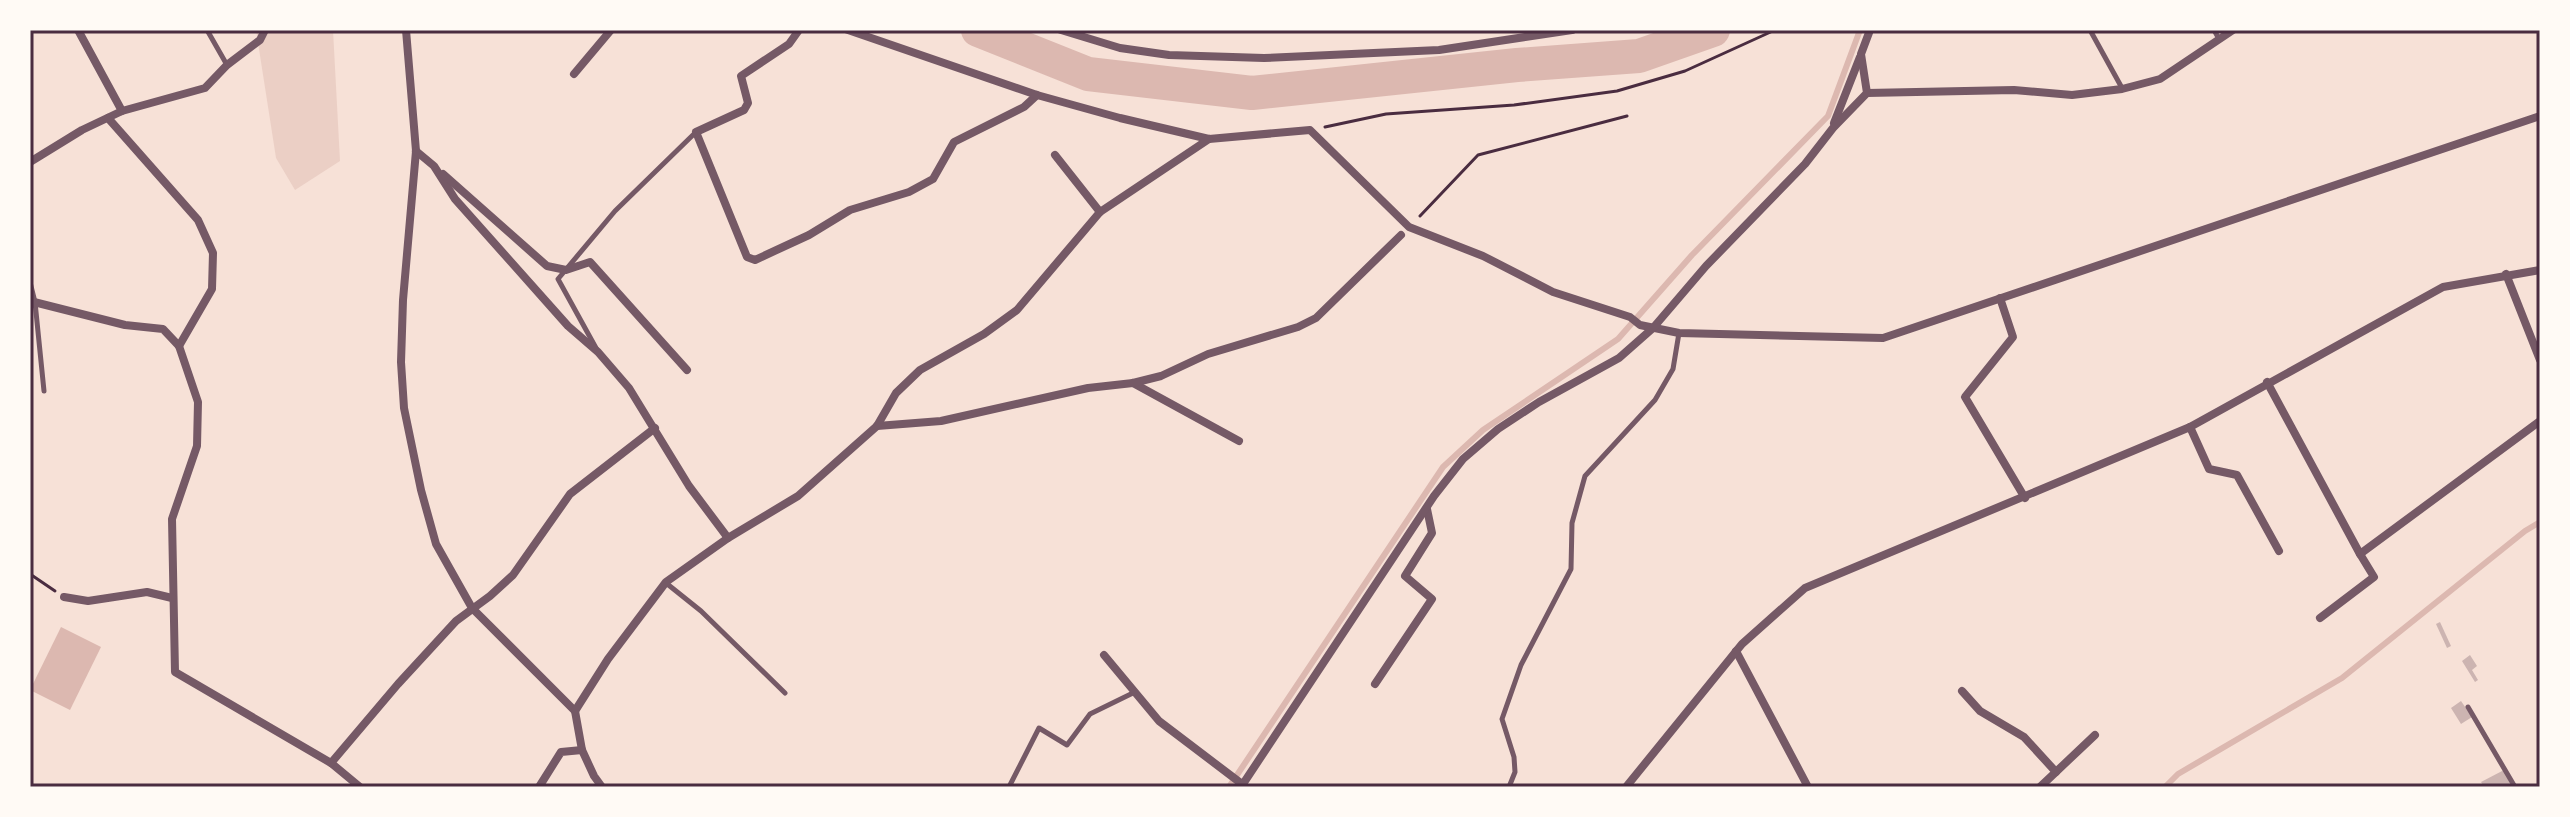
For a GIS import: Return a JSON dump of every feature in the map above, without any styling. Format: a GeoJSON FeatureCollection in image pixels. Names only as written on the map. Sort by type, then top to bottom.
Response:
{"type":"FeatureCollection","features":[{"type":"Feature","properties":{"kind":"street"},"geometry":{"type":"LineString","coordinates":[[78,30],[122,111]]}},
{"type":"Feature","properties":{"kind":"street"},"geometry":{"type":"LineString","coordinates":[[30,162],[82,130],[122,111],[205,88],[227,65],[260,40],[265,30]]}},
{"type":"Feature","properties":{"kind":"street"},"geometry":{"type":"LineString","coordinates":[[406,30],[416,151],[403,300],[401,362],[404,408],[421,490],[436,544],[472,608],[575,711],[582,750],[602,787]]}},
{"type":"Feature","properties":{"kind":"street"},"geometry":{"type":"LineString","coordinates":[[574,74],[611,30]]}},
{"type":"Feature","properties":{"kind":"street"},"geometry":{"type":"LineString","coordinates":[[799,30],[789,44],[741,76],[748,103],[744,110],[696,132],[747,257],[755,260],[809,235],[850,210],[909,192],[933,179],[954,142],[1024,107],[1037,95]]}},
{"type":"Feature","properties":{"kind":"street"},"geometry":{"type":"LineString","coordinates":[[848,30],[1037,95],[1209,139],[1310,130],[1409,227],[1483,256],[1553,292],[1630,317],[1640,325],[1679,333],[1883,338],[2540,116]]}},
{"type":"Feature","properties":{"kind":"street"},"geometry":{"type":"LineString","coordinates":[[1061,30],[1120,48],[1157,54],[1264,58],[1439,50],[1572,30]]}},
{"type":"Feature","properties":{"kind":"street"},"geometry":{"type":"LineString","coordinates":[[1833,128],[1870,30]]}},
{"type":"Feature","properties":{"kind":"street"},"geometry":{"type":"LineString","coordinates":[[1104,655],[1159,721],[1242,785],[1463,459],[1498,429],[1539,402],[1619,358],[1653,328],[1706,266],[1805,164],[1833,128],[1867,93],[2014,90],[2072,95],[2122,89],[2160,79],[2216,34],[2233,30]]}},
{"type":"Feature","properties":{"kind":"street"},"geometry":{"type":"LineString","coordinates":[[1861,54],[1867,93]]}},
{"type":"Feature","properties":{"kind":"street"},"geometry":{"type":"LineString","coordinates":[[108,118],[198,220],[213,253],[212,289],[179,346]]}},
{"type":"Feature","properties":{"kind":"street"},"geometry":{"type":"LineString","coordinates":[[575,711],[608,659],[666,582],[728,538],[798,496],[877,426],[896,393],[920,370],[984,334],[1017,310],[1100,212],[1209,139]]}},
{"type":"Feature","properties":{"kind":"street"},"geometry":{"type":"LineString","coordinates":[[416,151],[547,266],[566,270],[590,262],[687,370]]}},
{"type":"Feature","properties":{"kind":"street"},"geometry":{"type":"LineString","coordinates":[[1055,155],[1100,212]]}},
{"type":"Feature","properties":{"kind":"street"},"geometry":{"type":"LineString","coordinates":[[434,166],[455,199],[568,326],[598,352],[629,388],[689,486],[728,538]]}},
{"type":"Feature","properties":{"kind":"street"},"geometry":{"type":"LineString","coordinates":[[877,426],[941,421],[1088,388],[1133,383],[1161,376],[1208,354],[1298,327],[1316,318],[1401,235]]}},
{"type":"Feature","properties":{"kind":"street"},"geometry":{"type":"LineString","coordinates":[[1626,787],[1736,651],[1805,588],[2190,427],[2443,287],[2540,270]]}},
{"type":"Feature","properties":{"kind":"street"},"geometry":{"type":"LineString","coordinates":[[2506,274],[2540,360]]}},
{"type":"Feature","properties":{"kind":"street"},"geometry":{"type":"LineString","coordinates":[[2000,298],[2013,337],[1965,397],[2025,498]]}},
{"type":"Feature","properties":{"kind":"street"},"geometry":{"type":"LineString","coordinates":[[33,302],[125,325],[163,329],[179,346],[198,402],[197,446],[172,519],[175,672],[331,763],[360,787]]}},
{"type":"Feature","properties":{"kind":"street"},"geometry":{"type":"LineString","coordinates":[[2267,382],[2374,577],[2320,618]]}},
{"type":"Feature","properties":{"kind":"street"},"geometry":{"type":"LineString","coordinates":[[1133,383],[1239,441]]}},
{"type":"Feature","properties":{"kind":"street"},"geometry":{"type":"LineString","coordinates":[[2360,554],[2540,421]]}},
{"type":"Feature","properties":{"kind":"street"},"geometry":{"type":"LineString","coordinates":[[2190,427],[2209,469],[2237,475],[2279,551]]}},
{"type":"Feature","properties":{"kind":"street"},"geometry":{"type":"LineString","coordinates":[[331,763],[456,621],[513,575],[570,494],[655,428]]}},
{"type":"Feature","properties":{"kind":"street"},"geometry":{"type":"LineString","coordinates":[[1375,684],[1432,599],[1405,576],[1432,533],[1427,509]]}},
{"type":"Feature","properties":{"kind":"street"},"geometry":{"type":"LineString","coordinates":[[64,597],[88,601],[147,592],[172,598]]}},
{"type":"Feature","properties":{"kind":"street"},"geometry":{"type":"LineString","coordinates":[[1736,651],[1808,787]]}},
{"type":"Feature","properties":{"kind":"street"},"geometry":{"type":"LineString","coordinates":[[1962,691],[1980,711],[2024,737],[2056,772]]}},
{"type":"Feature","properties":{"kind":"street"},"geometry":{"type":"LineString","coordinates":[[2040,787],[2095,735]]}},
{"type":"Feature","properties":{"kind":"street"},"geometry":{"type":"LineString","coordinates":[[539,787],[561,752],[582,750]]}},
{"type":"Feature","properties":{"kind":"lane"},"geometry":{"type":"LineString","coordinates":[[207,30],[227,65]]}},
{"type":"Feature","properties":{"kind":"lane"},"geometry":{"type":"LineString","coordinates":[[2090,30],[2122,89]]}},
{"type":"Feature","properties":{"kind":"lane"},"geometry":{"type":"LineString","coordinates":[[598,352],[558,279],[615,211],[696,132]]}},
{"type":"Feature","properties":{"kind":"lane"},"geometry":{"type":"LineString","coordinates":[[30,282],[44,391]]}},
{"type":"Feature","properties":{"kind":"lane"},"geometry":{"type":"LineString","coordinates":[[1509,787],[1515,772],[1514,757],[1502,719],[1521,665],[1571,569],[1572,523],[1585,476],[1655,400],[1673,369],[1679,333]]}},
{"type":"Feature","properties":{"kind":"lane"},"geometry":{"type":"LineString","coordinates":[[666,582],[701,611],[785,693]]}},
{"type":"Feature","properties":{"kind":"lane"},"geometry":{"type":"LineString","coordinates":[[1009,787],[1039,728],[1067,745],[1090,714],[1135,692]]}},
{"type":"Feature","properties":{"kind":"lane"},"geometry":{"type":"LineString","coordinates":[[2468,707],[2515,787]]}},
{"type":"Feature","properties":{"kind":"path"},"geometry":{"type":"LineString","coordinates":[[1310,130],[1386,114],[1514,105],[1617,91],[1685,71],[1775,30]]}},
{"type":"Feature","properties":{"kind":"path"},"geometry":{"type":"LineString","coordinates":[[1409,227],[1478,155],[1627,116]]}},
{"type":"Feature","properties":{"kind":"path"},"geometry":{"type":"LineString","coordinates":[[30,574],[64,597]]}},
{"type":"Feature","properties":{"kind":"shaded area"},"geometry":{"type":"Polygon","coordinates":[[[256,30],[333,30],[340,161],[295,190],[276,158],[256,30]]]}},
{"type":"Feature","properties":{"kind":"shaded area"},"geometry":{"type":"Polygon","coordinates":[[[61,627],[101,647],[70,710],[30,690],[61,627]]]}},
{"type":"Feature","properties":{"kind":"building"},"geometry":{"type":"Polygon","coordinates":[[[2440,622],[2451,646],[2447,648],[2436,624],[2440,622]]]}},
{"type":"Feature","properties":{"kind":"building"},"geometry":{"type":"Polygon","coordinates":[[[2470,655],[2477,666],[2472,670],[2478,680],[2475,682],[2462,661],[2470,655]]]}},
{"type":"Feature","properties":{"kind":"building"},"geometry":{"type":"Polygon","coordinates":[[[2461,701],[2472,717],[2461,724],[2451,708],[2461,701]]]}},
{"type":"Feature","properties":{"kind":"building"},"geometry":{"type":"Polygon","coordinates":[[[2504,770],[2512,787],[2484,787],[2481,782],[2504,770]]]}},
{"type":"Feature","properties":{"kind":"waterway"},"geometry":{"type":"LineString","coordinates":[[978,30],[1088,74],[1252,93],[1517,65],[1639,56],[1713,30]]}},
{"type":"Feature","properties":{"kind":"waterway"},"geometry":{"type":"LineString","coordinates":[[1229,787],[1443,467],[1483,430],[1618,339],[1692,255],[1828,116],[1860,30]]}},
{"type":"Feature","properties":{"kind":"waterway"},"geometry":{"type":"LineString","coordinates":[[2165,787],[2178,774],[2342,678],[2540,522]]}}]}
